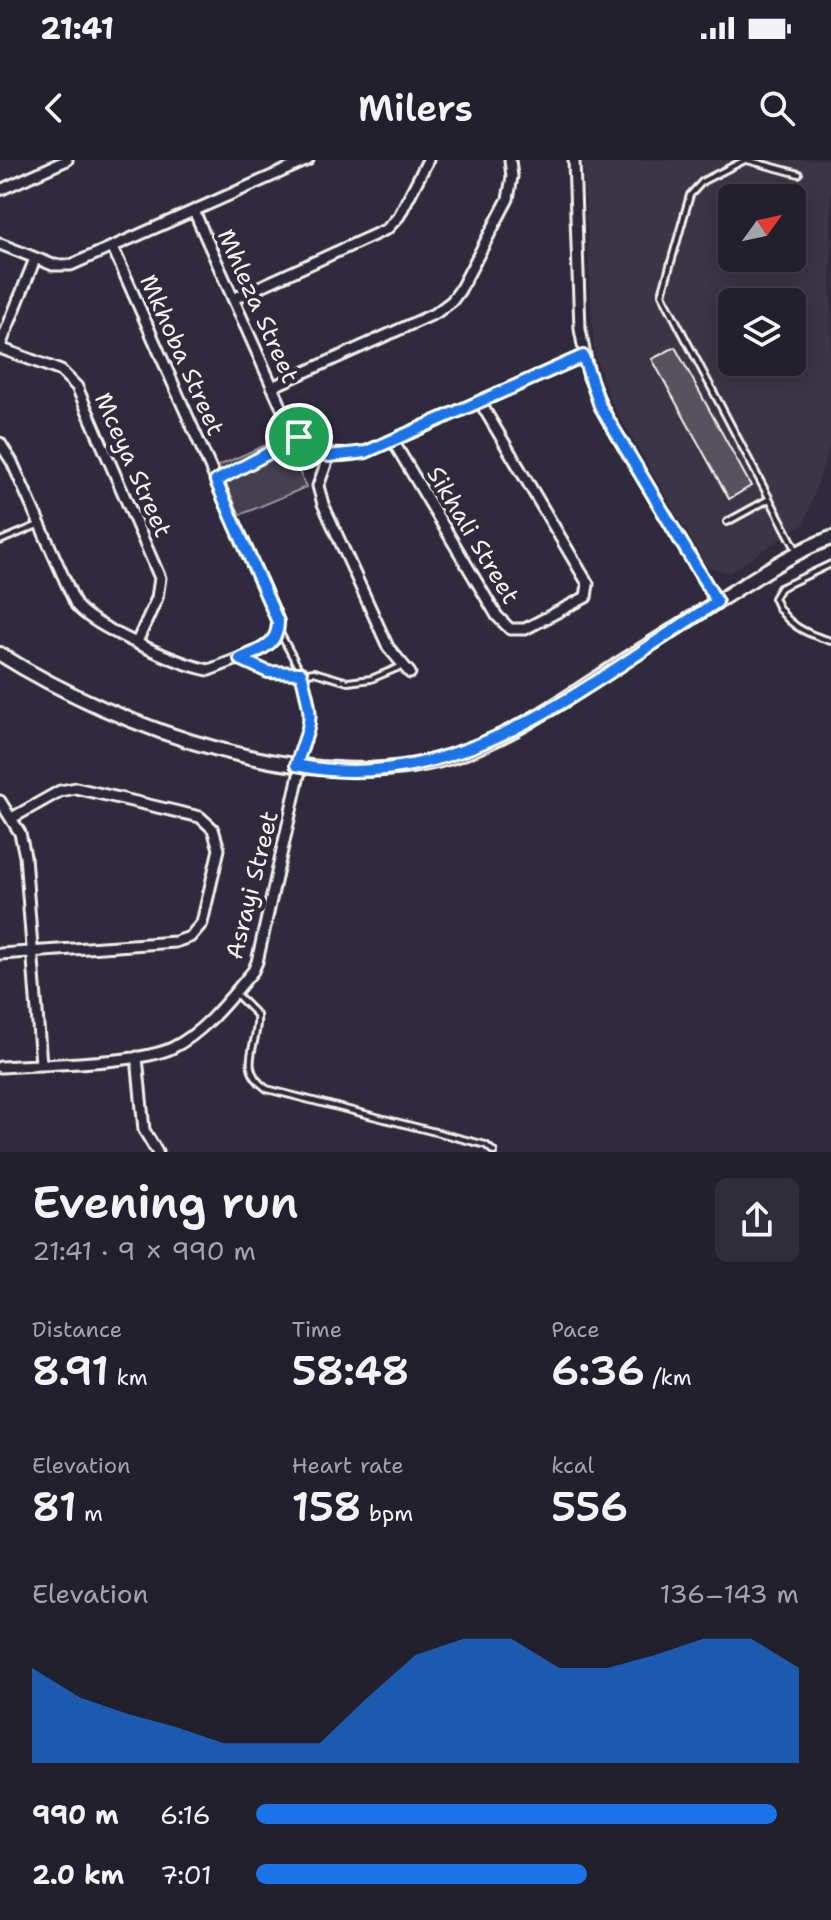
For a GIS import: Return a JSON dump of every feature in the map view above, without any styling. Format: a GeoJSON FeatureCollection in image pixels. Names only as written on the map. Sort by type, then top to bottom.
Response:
{"type":"FeatureCollection","features":[{"type":"Feature","properties":{"kind":"street"},"geometry":{"type":"LineString","coordinates":[[0,190],[67,160]]}},
{"type":"Feature","properties":{"kind":"street"},"geometry":{"type":"LineString","coordinates":[[0,244],[53,265],[71,265],[308,160]]}},
{"type":"Feature","properties":{"kind":"street"},"geometry":{"type":"LineString","coordinates":[[233,299],[387,229],[399,216],[428,160]]}},
{"type":"Feature","properties":{"kind":"street"},"geometry":{"type":"LineString","coordinates":[[272,387],[436,313],[452,301],[508,199],[512,177],[510,160]]}},
{"type":"Feature","properties":{"kind":"street"},"geometry":{"type":"LineString","coordinates":[[574,160],[583,356],[600,406],[717,602]]}},
{"type":"Feature","properties":{"kind":"street","name":"Mhleza Street"},"geometry":{"type":"LineString","coordinates":[[194,211],[289,424],[299,437],[329,456]]}},
{"type":"Feature","properties":{"kind":"street","name":"Mkhoba Street"},"geometry":{"type":"LineString","coordinates":[[113,248],[273,609],[278,630]]}},
{"type":"Feature","properties":{"kind":"street"},"geometry":{"type":"LineString","coordinates":[[0,347],[35,259]]}},
{"type":"Feature","properties":{"kind":"street","name":"Mceya Street"},"geometry":{"type":"LineString","coordinates":[[0,347],[61,371],[77,387],[160,578],[157,598],[137,642]]}},
{"type":"Feature","properties":{"kind":"street"},"geometry":{"type":"LineString","coordinates":[[406,669],[388,647],[319,495],[320,478],[329,456],[353,456],[393,441],[583,356]]}},
{"type":"Feature","properties":{"kind":"street","name":"Sikhali Street"},"geometry":{"type":"LineString","coordinates":[[393,441],[497,616],[510,629],[525,629],[586,597],[588,584],[480,402]]}},
{"type":"Feature","properties":{"kind":"street"},"geometry":{"type":"LineString","coordinates":[[0,443],[12,462],[82,613],[137,642],[201,668],[218,668],[240,659],[272,643],[278,630]]}},
{"type":"Feature","properties":{"kind":"street"},"geometry":{"type":"LineString","coordinates":[[0,654],[71,695],[157,731],[299,766],[391,770],[461,754],[541,713],[798,551],[831,538]]}},
{"type":"Feature","properties":{"kind":"street","name":"Asrayi Street"},"geometry":{"type":"LineString","coordinates":[[0,1067],[137,1057],[162,1052],[187,1039],[234,992],[257,962],[299,766]]}},
{"type":"Feature","properties":{"kind":"street"},"geometry":{"type":"LineString","coordinates":[[0,954],[175,942],[190,937],[202,923],[219,849],[213,829],[200,817],[76,788],[60,791],[12,818]]}},
{"type":"Feature","properties":{"kind":"street"},"geometry":{"type":"LineString","coordinates":[[0,801],[12,818],[25,856],[41,1064]]}},
{"type":"Feature","properties":{"kind":"street"},"geometry":{"type":"LineString","coordinates":[[137,1057],[144,1130],[157,1152]]}},
{"type":"Feature","properties":{"kind":"lane"},"geometry":{"type":"LineString","coordinates":[[798,551],[662,294],[690,195],[703,181],[746,160],[799,174]]}},
{"type":"Feature","properties":{"kind":"lane"},"geometry":{"type":"LineString","coordinates":[[727,522],[769,499]]}},
{"type":"Feature","properties":{"kind":"lane"},"geometry":{"type":"LineString","coordinates":[[0,541],[40,524]]}},
{"type":"Feature","properties":{"kind":"lane"},"geometry":{"type":"LineString","coordinates":[[831,564],[780,588],[774,598],[779,611],[793,625],[831,641]]}},
{"type":"Feature","properties":{"kind":"lane"},"geometry":{"type":"LineString","coordinates":[[278,630],[301,673],[311,724],[299,766]]}},
{"type":"Feature","properties":{"kind":"lane"},"geometry":{"type":"LineString","coordinates":[[240,659],[268,672],[314,672],[348,682],[406,669]]}},
{"type":"Feature","properties":{"kind":"lane"},"geometry":{"type":"LineString","coordinates":[[234,992],[257,1015],[251,1070],[257,1082],[267,1089],[486,1145],[494,1152]]}},
{"type":"Feature","properties":{"kind":"path"},"geometry":{"type":"LineString","coordinates":[[216,481],[299,437]]}},
{"type":"Feature","properties":{"kind":"shaded area"},"geometry":{"type":"Polygon","coordinates":[[[583,160],[831,160],[831,441],[805,523],[729,573],[707,567],[610,400],[594,352],[583,160]]]}},
{"type":"Feature","properties":{"kind":"shaded area"},"geometry":{"type":"Polygon","coordinates":[[[284,437],[306,487],[240,515],[218,466],[284,437]]]}},
{"type":"Feature","properties":{"kind":"building"},"geometry":{"type":"Polygon","coordinates":[[[675,347],[751,486],[729,499],[652,359],[675,347]]]}},
{"type":"Feature","properties":{"kind":"route"},"geometry":{"type":"LineString","coordinates":[[583,356],[600,406],[717,602],[541,713],[461,754],[391,770],[343,770],[296,765],[311,724],[307,694],[301,673],[268,672],[240,659],[272,643],[277,637],[278,622],[216,481],[299,437],[329,456],[353,456],[583,356]]}}]}
